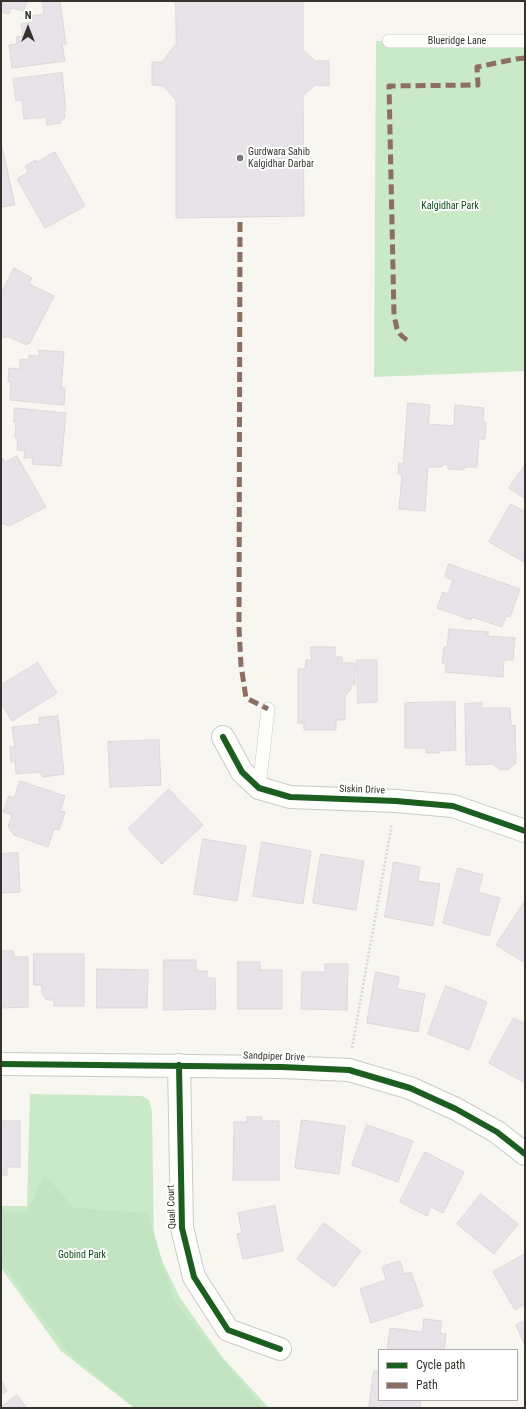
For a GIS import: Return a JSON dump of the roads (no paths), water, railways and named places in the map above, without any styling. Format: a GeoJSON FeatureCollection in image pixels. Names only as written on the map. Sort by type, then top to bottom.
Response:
{"type":"FeatureCollection","features":[{"type":"Feature","properties":{"kind":"street","name":"Siskin Drive"},"geometry":{"type":"LineString","coordinates":[[223,737],[242,772],[259,788],[290,797],[396,801],[453,806],[525,831]]}},
{"type":"Feature","properties":{"kind":"street","name":"Sandpiper Drive"},"geometry":{"type":"LineString","coordinates":[[1,1064],[179,1065],[349,1070],[410,1088],[456,1109],[497,1132],[525,1154]]}},
{"type":"Feature","properties":{"kind":"street","name":"Quail Court"},"geometry":{"type":"LineString","coordinates":[[179,1065],[182,1228],[194,1277],[228,1330],[280,1349]]}},
{"type":"Feature","properties":{"kind":"lane","name":"Blueridge Lane"},"geometry":{"type":"LineString","coordinates":[[389,40],[525,40]]}},
{"type":"Feature","properties":{"kind":"lane"},"geometry":{"type":"LineString","coordinates":[[259,788],[268,709]]}},
{"type":"Feature","properties":{"kind":"place","name":"Gurdwara Sahib Kalgidhar Darbar"},"geometry":{"type":"Point","coordinates":[240,158]}},
{"type":"Feature","properties":{"kind":"park label","name":"Kalgidhar Park"},"geometry":{"type":"Point","coordinates":[450,206]}},
{"type":"Feature","properties":{"kind":"park label","name":"Gobind Park"},"geometry":{"type":"Point","coordinates":[82,1255]}}]}
